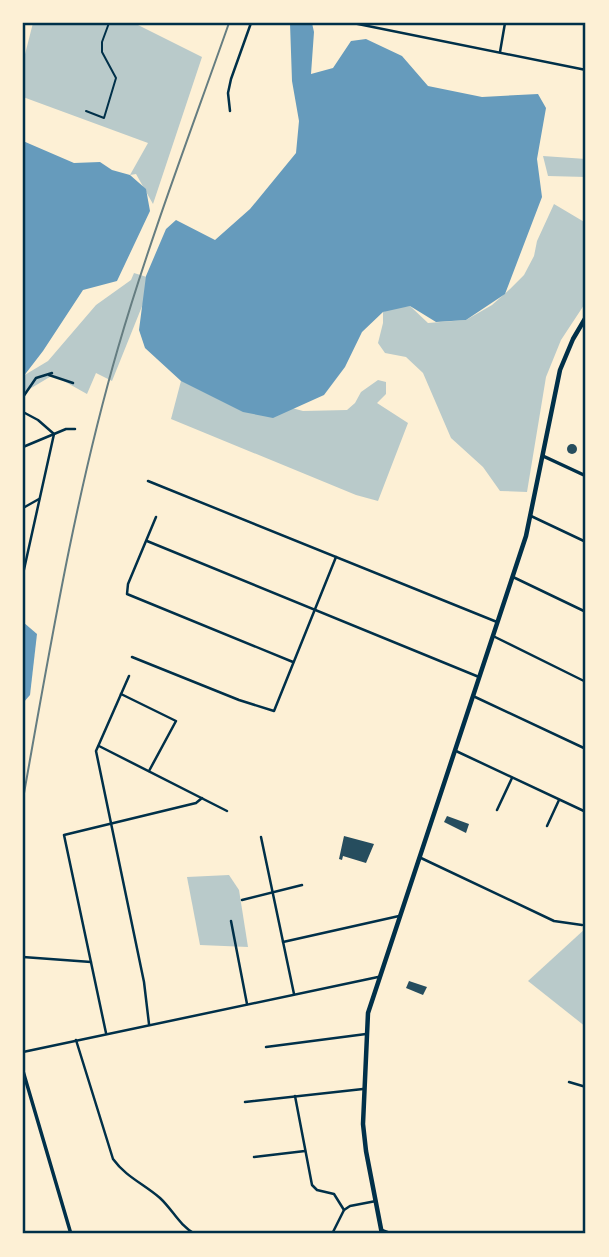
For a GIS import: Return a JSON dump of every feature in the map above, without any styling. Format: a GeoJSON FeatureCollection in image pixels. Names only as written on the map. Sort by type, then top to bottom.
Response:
{"type":"FeatureCollection","features":[{"type":"Feature","properties":{"kind":"main road"},"geometry":{"type":"LineString","coordinates":[[382,1232],[365,1142],[363,1089],[368,1013],[531,516],[558,375],[573,339],[586,317]]}},
{"type":"Feature","properties":{"kind":"main road"},"geometry":{"type":"LineString","coordinates":[[543,456],[586,476]]}},
{"type":"Feature","properties":{"kind":"main road"},"geometry":{"type":"LineString","coordinates":[[23,1072],[71,1234]]}},
{"type":"Feature","properties":{"kind":"street"},"geometry":{"type":"LineString","coordinates":[[230,111],[228,93],[251,23]]}},
{"type":"Feature","properties":{"kind":"street"},"geometry":{"type":"LineString","coordinates":[[353,23],[586,70]]}},
{"type":"Feature","properties":{"kind":"street"},"geometry":{"type":"LineString","coordinates":[[500,52],[505,23]]}},
{"type":"Feature","properties":{"kind":"street"},"geometry":{"type":"LineString","coordinates":[[23,397],[36,378],[50,374],[73,383]]}},
{"type":"Feature","properties":{"kind":"street"},"geometry":{"type":"LineString","coordinates":[[23,412],[38,420],[54,434]]}},
{"type":"Feature","properties":{"kind":"street"},"geometry":{"type":"LineString","coordinates":[[23,447],[54,434],[75,429]]}},
{"type":"Feature","properties":{"kind":"street"},"geometry":{"type":"LineString","coordinates":[[23,574],[54,434]]}},
{"type":"Feature","properties":{"kind":"street"},"geometry":{"type":"LineString","coordinates":[[148,481],[497,622]]}},
{"type":"Feature","properties":{"kind":"street"},"geometry":{"type":"LineString","coordinates":[[23,508],[39,499]]}},
{"type":"Feature","properties":{"kind":"street"},"geometry":{"type":"LineString","coordinates":[[531,516],[586,542]]}},
{"type":"Feature","properties":{"kind":"street"},"geometry":{"type":"LineString","coordinates":[[156,517],[128,584],[127,594],[293,662]]}},
{"type":"Feature","properties":{"kind":"street"},"geometry":{"type":"LineString","coordinates":[[147,541],[479,677]]}},
{"type":"Feature","properties":{"kind":"street"},"geometry":{"type":"LineString","coordinates":[[132,657],[239,700],[274,711],[336,557]]}},
{"type":"Feature","properties":{"kind":"street"},"geometry":{"type":"LineString","coordinates":[[512,577],[586,611]]}},
{"type":"Feature","properties":{"kind":"street"},"geometry":{"type":"LineString","coordinates":[[493,636],[586,682]]}},
{"type":"Feature","properties":{"kind":"street"},"geometry":{"type":"LineString","coordinates":[[129,676],[96,751],[144,982],[149,1024]]}},
{"type":"Feature","properties":{"kind":"street"},"geometry":{"type":"LineString","coordinates":[[120,694],[176,721],[149,771]]}},
{"type":"Feature","properties":{"kind":"street"},"geometry":{"type":"LineString","coordinates":[[473,696],[586,749]]}},
{"type":"Feature","properties":{"kind":"street"},"geometry":{"type":"LineString","coordinates":[[98,746],[227,811]]}},
{"type":"Feature","properties":{"kind":"street"},"geometry":{"type":"LineString","coordinates":[[454,750],[586,812]]}},
{"type":"Feature","properties":{"kind":"street"},"geometry":{"type":"LineString","coordinates":[[497,810],[512,777]]}},
{"type":"Feature","properties":{"kind":"street"},"geometry":{"type":"LineString","coordinates":[[106,1033],[64,835],[196,803],[202,797]]}},
{"type":"Feature","properties":{"kind":"street"},"geometry":{"type":"LineString","coordinates":[[547,825],[560,799]]}},
{"type":"Feature","properties":{"kind":"street"},"geometry":{"type":"LineString","coordinates":[[261,837],[294,994]]}},
{"type":"Feature","properties":{"kind":"street"},"geometry":{"type":"LineString","coordinates":[[419,856],[554,921],[582,925]]}},
{"type":"Feature","properties":{"kind":"street"},"geometry":{"type":"LineString","coordinates":[[243,900],[302,885]]}},
{"type":"Feature","properties":{"kind":"street"},"geometry":{"type":"LineString","coordinates":[[283,942],[399,916]]}},
{"type":"Feature","properties":{"kind":"street"},"geometry":{"type":"LineString","coordinates":[[231,922],[247,1004]]}},
{"type":"Feature","properties":{"kind":"street"},"geometry":{"type":"LineString","coordinates":[[23,957],[91,962]]}},
{"type":"Feature","properties":{"kind":"street"},"geometry":{"type":"LineString","coordinates":[[23,1052],[378,977]]}},
{"type":"Feature","properties":{"kind":"street"},"geometry":{"type":"LineString","coordinates":[[266,1047],[366,1034]]}},
{"type":"Feature","properties":{"kind":"street"},"geometry":{"type":"LineString","coordinates":[[76,1040],[113,1159],[124,1174],[161,1199],[181,1225],[195,1234]]}},
{"type":"Feature","properties":{"kind":"street"},"geometry":{"type":"LineString","coordinates":[[569,1082],[586,1087]]}},
{"type":"Feature","properties":{"kind":"street"},"geometry":{"type":"LineString","coordinates":[[244,1102],[363,1089]]}},
{"type":"Feature","properties":{"kind":"street"},"geometry":{"type":"LineString","coordinates":[[295,1096],[312,1185],[317,1190],[334,1194],[344,1210]]}},
{"type":"Feature","properties":{"kind":"street"},"geometry":{"type":"LineString","coordinates":[[254,1157],[305,1151]]}},
{"type":"Feature","properties":{"kind":"street"},"geometry":{"type":"LineString","coordinates":[[332,1234],[344,1210],[350,1206],[376,1201]]}},
{"type":"Feature","properties":{"kind":"street"},"geometry":{"type":"LineString","coordinates":[[382,1232],[393,1234]]}},
{"type":"Feature","properties":{"kind":"lane"},"geometry":{"type":"LineString","coordinates":[[86,111],[104,118],[113,92],[116,78],[102,52],[102,42],[109,23]]}},
{"type":"Feature","properties":{"kind":"shaded area"},"geometry":{"type":"Polygon","coordinates":[[[33,23],[134,23],[202,57],[153,204],[136,174],[130,175],[148,143],[23,97],[23,62],[33,23]]]}},
{"type":"Feature","properties":{"kind":"shaded area"},"geometry":{"type":"Polygon","coordinates":[[[543,156],[586,159],[586,177],[548,176],[543,156]]]}},
{"type":"Feature","properties":{"kind":"shaded area"},"geometry":{"type":"Polygon","coordinates":[[[554,204],[586,223],[586,302],[561,340],[546,377],[527,492],[500,491],[483,467],[451,438],[423,373],[406,357],[385,353],[378,343],[383,312],[394,307],[410,306],[428,323],[466,320],[492,305],[524,275],[554,204]]]}},
{"type":"Feature","properties":{"kind":"shaded area"},"geometry":{"type":"Polygon","coordinates":[[[134,273],[153,279],[112,381],[96,373],[87,394],[53,375],[23,393],[23,376],[48,361],[96,305],[131,280],[134,273]]]}},
{"type":"Feature","properties":{"kind":"shaded area"},"geometry":{"type":"Polygon","coordinates":[[[191,343],[277,404],[303,411],[347,410],[361,392],[378,380],[386,382],[386,394],[377,403],[408,423],[378,501],[356,495],[171,419],[191,343]]]}},
{"type":"Feature","properties":{"kind":"shaded area"},"geometry":{"type":"Polygon","coordinates":[[[229,875],[239,890],[248,947],[200,945],[187,877],[229,875]]]}},
{"type":"Feature","properties":{"kind":"shaded area"},"geometry":{"type":"Polygon","coordinates":[[[586,928],[586,1027],[528,981],[586,928]]]}},
{"type":"Feature","properties":{"kind":"water"},"geometry":{"type":"Polygon","coordinates":[[[290,23],[312,23],[314,32],[311,74],[333,68],[351,41],[366,39],[402,56],[428,86],[482,97],[538,94],[546,108],[537,159],[542,197],[505,294],[466,320],[436,322],[410,306],[383,312],[362,332],[345,367],[324,395],[273,418],[243,412],[181,381],[145,348],[139,330],[146,276],[166,229],[176,220],[215,240],[250,209],[296,153],[299,121],[292,81],[290,23]]]}},
{"type":"Feature","properties":{"kind":"water"},"geometry":{"type":"Polygon","coordinates":[[[23,141],[74,163],[100,162],[112,170],[130,175],[146,189],[150,211],[117,281],[83,290],[23,377],[23,141]]]}},
{"type":"Feature","properties":{"kind":"water"},"geometry":{"type":"Polygon","coordinates":[[[23,622],[37,634],[30,695],[23,703],[23,622]]]}},
{"type":"Feature","properties":{"kind":"building"},"geometry":{"type":"Polygon","coordinates":[[[572,444],[577,449],[572,454],[567,449],[572,444]]]}},
{"type":"Feature","properties":{"kind":"building"},"geometry":{"type":"Polygon","coordinates":[[[447,816],[469,824],[466,833],[444,822],[447,816]]]}},
{"type":"Feature","properties":{"kind":"building"},"geometry":{"type":"Polygon","coordinates":[[[344,836],[374,844],[366,863],[343,856],[342,860],[339,859],[344,836]]]}},
{"type":"Feature","properties":{"kind":"building"},"geometry":{"type":"Polygon","coordinates":[[[409,981],[427,987],[423,995],[406,988],[409,981]]]}},
{"type":"Feature","properties":{"kind":"railway"},"geometry":{"type":"LineString","coordinates":[[23,799],[64,572],[103,404],[144,266],[229,23]]}}]}
